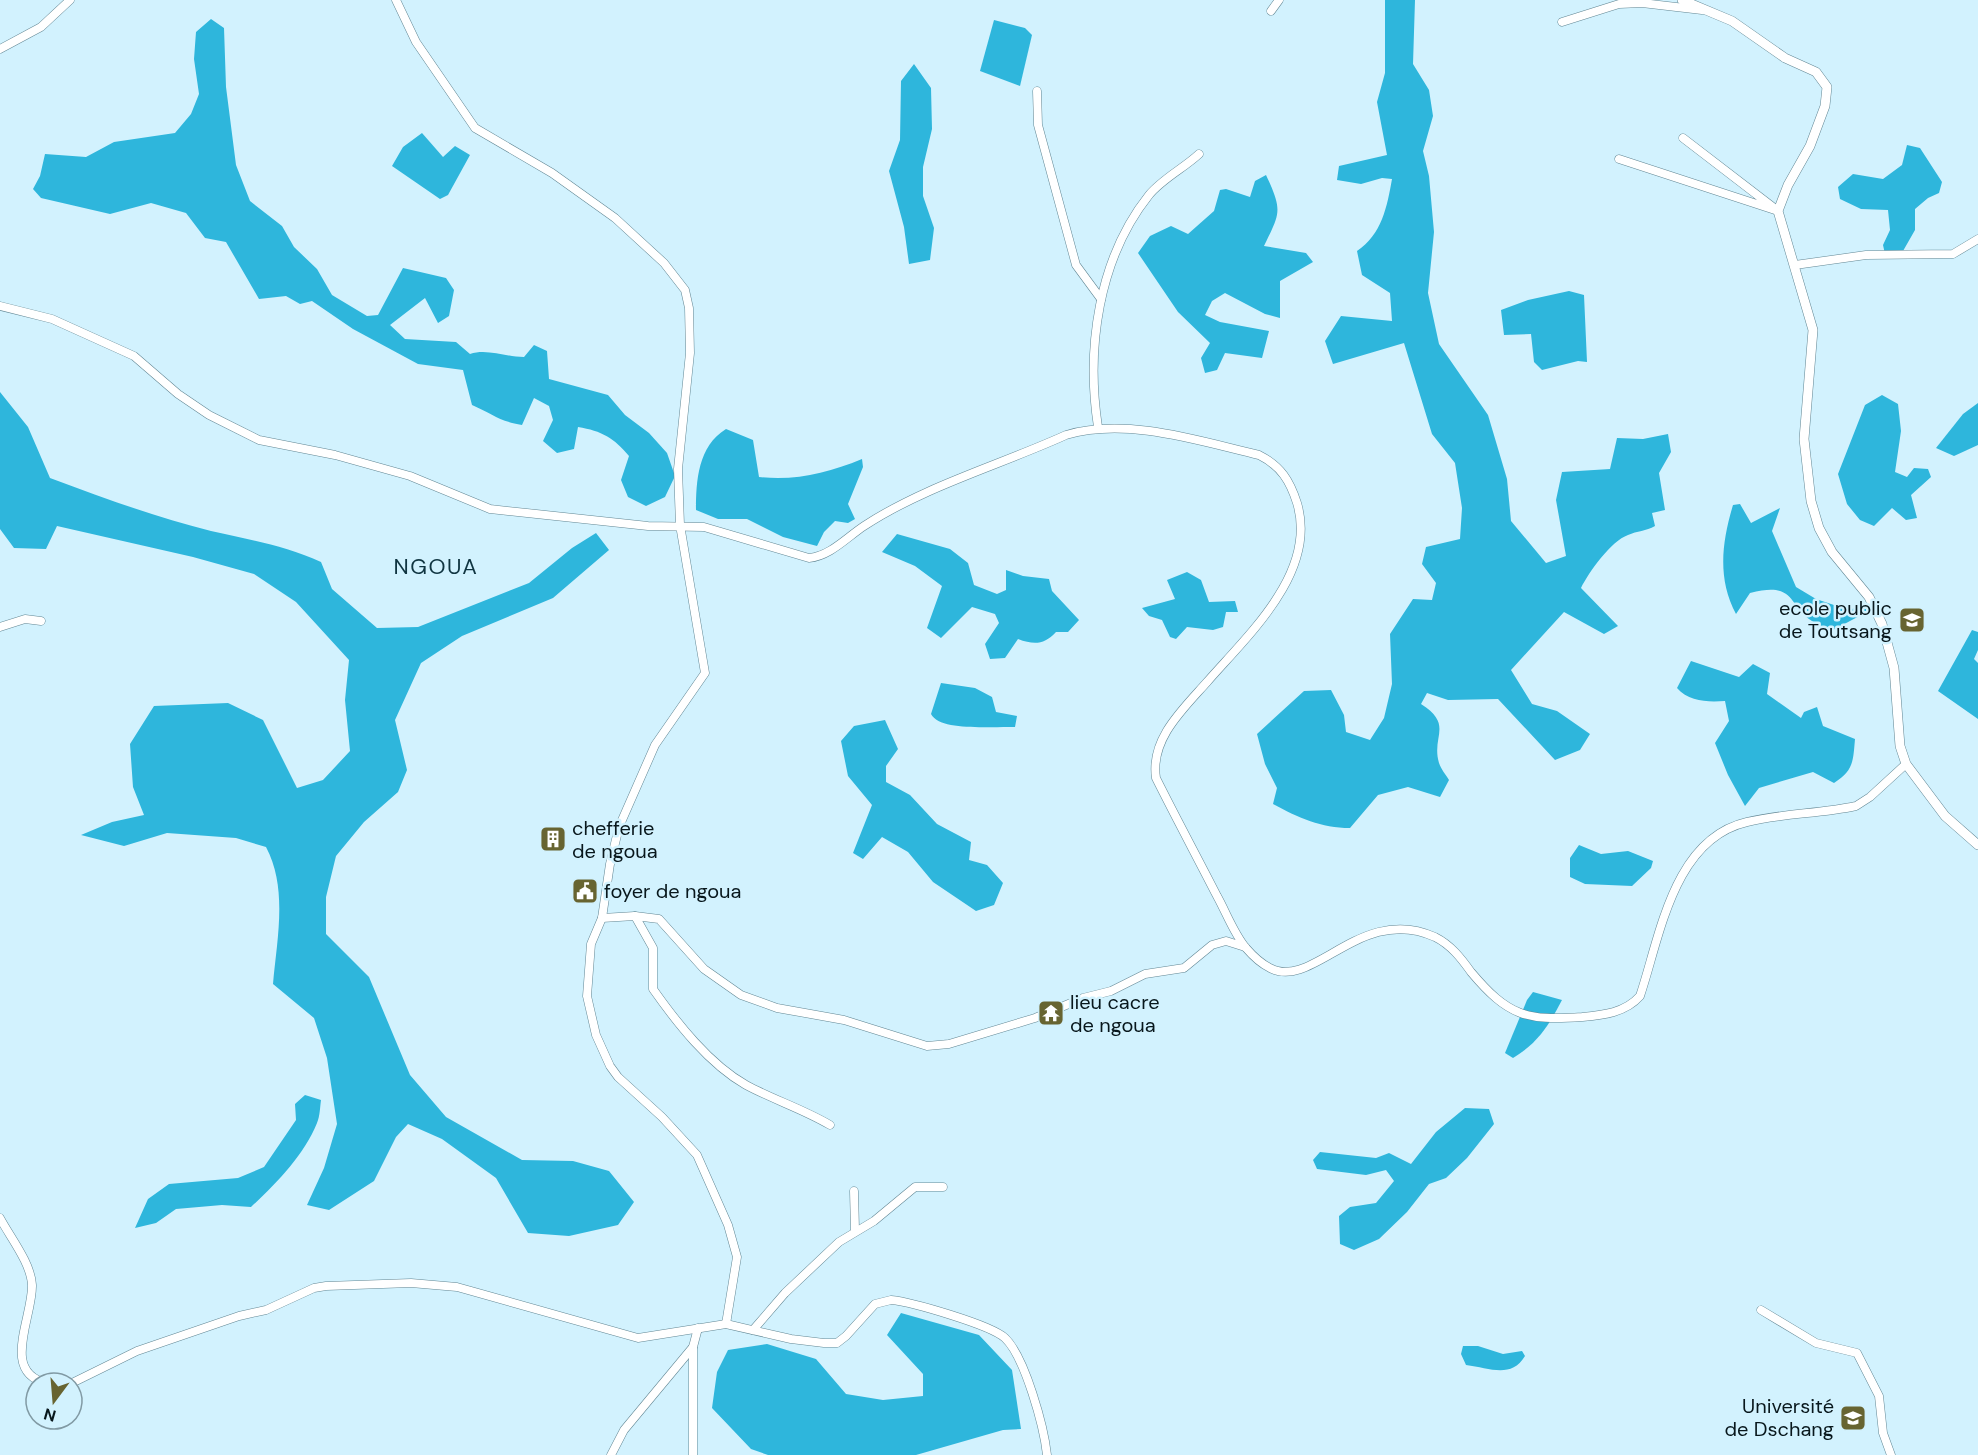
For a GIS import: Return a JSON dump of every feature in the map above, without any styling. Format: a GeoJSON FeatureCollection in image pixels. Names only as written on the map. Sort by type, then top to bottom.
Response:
{"type":"FeatureCollection","features":[{"type":"Feature","properties":{"kind":"street"},"geometry":{"type":"LineString","coordinates":[[0,49],[41,27],[70,0]]}},
{"type":"Feature","properties":{"kind":"street"},"geometry":{"type":"LineString","coordinates":[[396,0],[416,42],[465,116],[476,128],[552,173],[615,218],[664,263],[685,290],[689,308],[690,353],[678,469],[680,525],[705,673],[655,745],[634,790],[612,855],[602,918],[591,944],[588,958],[587,996],[591,1018],[603,1052],[618,1077],[689,1144],[697,1155],[728,1225],[737,1257],[726,1324]]}},
{"type":"Feature","properties":{"kind":"street"},"geometry":{"type":"LineString","coordinates":[[1271,11],[1279,0]]}},
{"type":"Feature","properties":{"kind":"street"},"geometry":{"type":"LineString","coordinates":[[1682,0],[1732,21],[1785,58],[1816,72],[1827,87],[1825,106],[1810,146],[1778,211]]}},
{"type":"Feature","properties":{"kind":"street"},"geometry":{"type":"LineString","coordinates":[[1562,22],[1599,9],[1642,3],[1709,10]]}},
{"type":"Feature","properties":{"kind":"street"},"geometry":{"type":"LineString","coordinates":[[1037,92],[1038,124],[1077,265],[1101,299]]}},
{"type":"Feature","properties":{"kind":"street"},"geometry":{"type":"LineString","coordinates":[[1683,138],[1778,211],[1813,330],[1804,439],[1811,501],[1819,528],[1832,552],[1869,597],[1882,624],[1894,668],[1900,746],[1906,764],[1945,816],[1978,845]]}},
{"type":"Feature","properties":{"kind":"street"},"geometry":{"type":"LineString","coordinates":[[1098,427],[1092,380],[1101,299],[1120,246],[1151,193],[1184,169],[1199,154]]}},
{"type":"Feature","properties":{"kind":"street"},"geometry":{"type":"LineString","coordinates":[[1619,159],[1778,211]]}},
{"type":"Feature","properties":{"kind":"street"},"geometry":{"type":"LineString","coordinates":[[1795,265],[1866,255],[1953,254],[1978,239]]}},
{"type":"Feature","properties":{"kind":"street"},"geometry":{"type":"LineString","coordinates":[[0,306],[52,319],[134,356],[178,394],[209,415],[259,440],[335,454],[410,476],[490,509],[648,526],[704,527],[794,554],[818,557],[866,525],[927,493],[1066,435],[1098,427],[1170,436],[1259,455],[1274,462],[1285,475],[1299,509],[1302,530],[1294,566],[1284,586],[1248,633],[1182,707],[1160,745],[1154,765],[1156,778],[1245,947],[1270,969],[1286,974],[1299,971],[1341,946],[1366,935],[1383,929],[1401,929],[1435,937],[1447,945],[1504,1005],[1529,1017],[1565,1018],[1618,1011],[1631,1006],[1640,996],[1664,917],[1681,879],[1689,865],[1719,833],[1748,821],[1856,806],[1870,797],[1906,764]]}},
{"type":"Feature","properties":{"kind":"street"},"geometry":{"type":"LineString","coordinates":[[0,627],[25,618],[41,621]]}},
{"type":"Feature","properties":{"kind":"street"},"geometry":{"type":"LineString","coordinates":[[602,918],[648,915],[659,919],[704,969],[741,995],[777,1008],[844,1020],[927,1046],[949,1044],[1035,1018],[1083,998],[1111,991],[1145,974],[1184,968],[1212,945],[1226,941],[1245,947]]}},
{"type":"Feature","properties":{"kind":"street"},"geometry":{"type":"LineString","coordinates":[[635,916],[653,948],[653,989],[715,1061],[745,1084],[830,1125]]}},
{"type":"Feature","properties":{"kind":"street"},"geometry":{"type":"LineString","coordinates":[[753,1330],[811,1267],[855,1230],[874,1221],[915,1186],[943,1187]]}},
{"type":"Feature","properties":{"kind":"street"},"geometry":{"type":"LineString","coordinates":[[854,1191],[855,1230]]}},
{"type":"Feature","properties":{"kind":"street"},"geometry":{"type":"LineString","coordinates":[[0,1218],[27,1268],[32,1283],[31,1299],[16,1354],[25,1371]]}},
{"type":"Feature","properties":{"kind":"street"},"geometry":{"type":"LineString","coordinates":[[84,1377],[137,1351],[239,1316],[266,1310],[314,1288],[326,1286],[419,1283],[457,1287],[638,1338],[726,1324],[791,1339],[837,1343],[875,1304],[891,1300],[989,1329],[1006,1339],[1022,1369],[1039,1416],[1047,1455]]}},
{"type":"Feature","properties":{"kind":"street"},"geometry":{"type":"LineString","coordinates":[[1761,1310],[1816,1343],[1857,1353],[1879,1396],[1883,1433],[1891,1455]]}},
{"type":"Feature","properties":{"kind":"street"},"geometry":{"type":"LineString","coordinates":[[693,1455],[693,1347],[698,1328]]}},
{"type":"Feature","properties":{"kind":"street"},"geometry":{"type":"LineString","coordinates":[[611,1455],[624,1430],[693,1347]]}},
{"type":"Feature","properties":{"kind":"shaded area"},"geometry":{"type":"Polygon","coordinates":[[[1385,0],[1415,0],[1413,64],[1429,90],[1433,116],[1423,151],[1429,176],[1434,232],[1428,293],[1439,344],[1488,415],[1507,479],[1511,521],[1546,563],[1566,556],[1556,500],[1562,472],[1610,469],[1617,438],[1643,439],[1668,434],[1671,452],[1659,473],[1665,510],[1652,513],[1655,526],[1621,538],[1595,566],[1581,588],[1618,626],[1604,634],[1564,612],[1511,670],[1532,704],[1557,711],[1590,734],[1580,750],[1555,760],[1498,699],[1448,700],[1427,693],[1421,704],[1437,718],[1439,731],[1437,754],[1440,765],[1449,780],[1440,797],[1408,787],[1378,795],[1350,828],[1339,828],[1310,821],[1273,804],[1277,788],[1265,764],[1257,734],[1304,691],[1331,690],[1344,715],[1346,732],[1370,740],[1384,718],[1392,684],[1390,634],[1413,599],[1432,600],[1436,583],[1422,564],[1426,547],[1460,539],[1462,508],[1455,463],[1432,434],[1404,343],[1333,364],[1325,341],[1341,316],[1392,321],[1390,293],[1362,275],[1357,251],[1378,228],[1392,179],[1382,178],[1361,184],[1337,180],[1339,166],[1387,155],[1377,102],[1385,73],[1385,0]]]}},
{"type":"Feature","properties":{"kind":"shaded area"},"geometry":{"type":"Polygon","coordinates":[[[211,19],[224,28],[226,87],[236,165],[250,201],[282,226],[294,247],[317,269],[332,295],[367,316],[378,315],[403,268],[446,278],[454,290],[449,316],[438,323],[425,298],[390,325],[405,339],[456,342],[470,354],[490,352],[524,357],[534,345],[547,351],[549,379],[608,395],[625,415],[649,433],[667,453],[675,476],[665,497],[646,506],[628,497],[621,480],[629,456],[618,444],[601,433],[578,427],[574,449],[557,453],[543,441],[553,420],[549,406],[534,398],[522,425],[507,421],[472,405],[463,370],[418,364],[353,329],[312,301],[300,304],[286,296],[259,299],[226,242],[205,238],[186,213],[151,203],[110,214],[41,198],[33,189],[40,176],[45,154],[86,157],[114,142],[175,133],[191,114],[199,94],[194,59],[196,32],[211,19]]]}},
{"type":"Feature","properties":{"kind":"shaded area"},"geometry":{"type":"Polygon","coordinates":[[[994,20],[1025,28],[1032,35],[1020,86],[980,71],[994,20]]]}},
{"type":"Feature","properties":{"kind":"shaded area"},"geometry":{"type":"Polygon","coordinates":[[[914,64],[931,88],[932,129],[923,167],[923,196],[934,228],[930,260],[909,264],[904,227],[889,171],[900,140],[901,81],[914,64]]]}},
{"type":"Feature","properties":{"kind":"shaded area"},"geometry":{"type":"Polygon","coordinates":[[[422,133],[443,157],[455,146],[470,155],[448,195],[440,199],[392,166],[403,147],[422,133]]]}},
{"type":"Feature","properties":{"kind":"shaded area"},"geometry":{"type":"Polygon","coordinates":[[[1907,145],[1920,148],[1942,182],[1939,193],[1928,198],[1915,209],[1915,230],[1903,251],[1885,254],[1883,245],[1890,230],[1888,210],[1861,209],[1840,199],[1838,187],[1853,174],[1883,179],[1902,165],[1907,145]]]}},
{"type":"Feature","properties":{"kind":"shaded area"},"geometry":{"type":"Polygon","coordinates":[[[1266,175],[1275,197],[1277,212],[1264,246],[1306,253],[1313,262],[1280,281],[1280,318],[1265,314],[1225,293],[1212,301],[1205,315],[1220,322],[1269,331],[1262,358],[1225,353],[1217,370],[1205,373],[1201,358],[1210,343],[1178,312],[1138,253],[1150,236],[1171,226],[1188,234],[1214,211],[1220,190],[1226,189],[1250,197],[1255,181],[1266,175]]]}},
{"type":"Feature","properties":{"kind":"shaded area"},"geometry":{"type":"Polygon","coordinates":[[[1569,291],[1584,295],[1587,362],[1578,361],[1542,370],[1534,362],[1531,334],[1504,335],[1501,310],[1528,300],[1569,291]]]}},
{"type":"Feature","properties":{"kind":"shaded area"},"geometry":{"type":"Polygon","coordinates":[[[0,392],[28,427],[50,478],[170,520],[280,547],[321,562],[332,589],[377,628],[418,627],[529,583],[572,548],[596,533],[609,550],[553,598],[462,636],[421,663],[395,720],[407,770],[398,792],[364,822],[336,856],[326,897],[326,934],[369,977],[410,1075],[446,1117],[522,1160],[573,1161],[609,1171],[634,1202],[618,1225],[569,1236],[528,1233],[496,1178],[442,1139],[408,1124],[396,1137],[374,1181],[329,1210],[307,1205],[324,1168],[337,1124],[327,1058],[314,1018],[273,984],[279,896],[273,863],[266,847],[236,838],[167,833],[124,846],[81,835],[112,822],[144,815],[133,787],[130,744],[154,706],[228,703],[263,720],[297,788],[323,780],[350,751],[345,700],[349,660],[296,602],[254,574],[193,557],[57,526],[46,549],[14,548],[0,529],[0,392]]]}},
{"type":"Feature","properties":{"kind":"shaded area"},"geometry":{"type":"Polygon","coordinates":[[[1882,395],[1898,404],[1901,431],[1895,472],[1907,477],[1914,468],[1928,469],[1931,477],[1911,495],[1917,518],[1906,520],[1892,508],[1874,526],[1860,520],[1847,504],[1838,474],[1865,405],[1882,395]]]}},
{"type":"Feature","properties":{"kind":"shaded area"},"geometry":{"type":"Polygon","coordinates":[[[1978,403],[1978,445],[1954,456],[1936,448],[1963,414],[1978,403]]]}},
{"type":"Feature","properties":{"kind":"shaded area"},"geometry":{"type":"Polygon","coordinates":[[[726,429],[753,440],[759,477],[786,478],[812,475],[862,459],[863,467],[848,504],[855,519],[848,523],[835,521],[824,532],[817,546],[783,537],[747,519],[718,519],[696,510],[698,476],[704,454],[717,436],[726,429]]]}},
{"type":"Feature","properties":{"kind":"shaded area"},"geometry":{"type":"Polygon","coordinates":[[[1740,504],[1751,523],[1780,508],[1772,531],[1796,587],[1816,599],[1849,610],[1866,604],[1867,612],[1833,630],[1817,624],[1806,616],[1784,593],[1765,590],[1750,593],[1736,614],[1726,587],[1723,560],[1726,533],[1733,505],[1740,504]]]}},
{"type":"Feature","properties":{"kind":"shaded area"},"geometry":{"type":"Polygon","coordinates":[[[897,534],[950,549],[968,563],[974,585],[997,594],[1006,590],[1006,570],[1023,576],[1049,579],[1052,591],[1079,620],[1068,632],[1056,632],[1043,642],[1034,643],[1018,639],[1005,658],[990,659],[985,644],[999,623],[995,614],[972,607],[941,638],[927,628],[942,586],[915,566],[882,552],[897,534]]]}},
{"type":"Feature","properties":{"kind":"shaded area"},"geometry":{"type":"Polygon","coordinates":[[[1187,572],[1201,580],[1209,602],[1235,601],[1238,612],[1226,612],[1223,627],[1213,630],[1187,627],[1176,639],[1170,637],[1162,620],[1149,616],[1142,608],[1175,599],[1167,580],[1187,572]]]}},
{"type":"Feature","properties":{"kind":"shaded area"},"geometry":{"type":"Polygon","coordinates":[[[1972,630],[1978,632],[1978,650],[1974,659],[1978,663],[1978,719],[1938,691],[1972,630]]]}},
{"type":"Feature","properties":{"kind":"shaded area"},"geometry":{"type":"Polygon","coordinates":[[[1691,661],[1739,677],[1753,664],[1770,673],[1767,694],[1801,718],[1804,712],[1817,707],[1823,726],[1855,739],[1853,759],[1849,769],[1834,783],[1813,772],[1759,788],[1745,806],[1728,775],[1715,743],[1729,721],[1725,701],[1693,699],[1677,688],[1691,661]]]}},
{"type":"Feature","properties":{"kind":"shaded area"},"geometry":{"type":"Polygon","coordinates":[[[941,683],[975,688],[992,697],[996,712],[1017,716],[1015,727],[956,726],[936,720],[931,714],[941,683]]]}},
{"type":"Feature","properties":{"kind":"shaded area"},"geometry":{"type":"Polygon","coordinates":[[[885,720],[898,749],[886,766],[886,782],[910,795],[937,824],[971,842],[969,860],[987,865],[1003,883],[994,905],[976,911],[933,882],[908,852],[882,837],[863,859],[853,853],[872,805],[848,776],[841,741],[854,726],[885,720]]]}},
{"type":"Feature","properties":{"kind":"shaded area"},"geometry":{"type":"Polygon","coordinates":[[[1579,845],[1601,854],[1628,851],[1653,861],[1651,868],[1632,886],[1585,884],[1570,877],[1570,858],[1579,845]]]}},
{"type":"Feature","properties":{"kind":"shaded area"},"geometry":{"type":"Polygon","coordinates":[[[1533,992],[1562,1000],[1542,1033],[1513,1058],[1505,1053],[1527,1000],[1533,992]]]}},
{"type":"Feature","properties":{"kind":"shaded area"},"geometry":{"type":"Polygon","coordinates":[[[305,1095],[321,1100],[318,1120],[311,1135],[288,1168],[251,1207],[222,1205],[176,1209],[156,1223],[135,1228],[148,1199],[169,1184],[238,1178],[264,1167],[296,1120],[295,1104],[305,1095]]]}},
{"type":"Feature","properties":{"kind":"shaded area"},"geometry":{"type":"Polygon","coordinates":[[[1465,1108],[1489,1109],[1494,1124],[1467,1158],[1446,1178],[1429,1184],[1407,1212],[1379,1239],[1354,1250],[1340,1244],[1339,1216],[1350,1207],[1376,1203],[1394,1181],[1386,1170],[1366,1175],[1317,1169],[1313,1160],[1320,1152],[1376,1158],[1389,1153],[1411,1164],[1436,1132],[1465,1108]]]}},
{"type":"Feature","properties":{"kind":"shaded area"},"geometry":{"type":"Polygon","coordinates":[[[901,1313],[979,1335],[1012,1370],[1021,1429],[1003,1430],[916,1455],[768,1455],[751,1449],[712,1408],[717,1372],[728,1350],[767,1344],[816,1359],[846,1394],[883,1400],[923,1396],[923,1374],[887,1335],[901,1313]]]}},
{"type":"Feature","properties":{"kind":"shaded area"},"geometry":{"type":"Polygon","coordinates":[[[1463,1346],[1478,1346],[1503,1354],[1522,1351],[1525,1356],[1513,1368],[1492,1370],[1466,1365],[1461,1354],[1463,1346]]]}},
{"type":"Feature","properties":{"kind":"place","name":"ecole public de Toutsang"},"geometry":{"type":"Point","coordinates":[1912,620]}},
{"type":"Feature","properties":{"kind":"place","name":"chefferie de ngoua"},"geometry":{"type":"Point","coordinates":[553,839]}},
{"type":"Feature","properties":{"kind":"place","name":"foyer de ngoua"},"geometry":{"type":"Point","coordinates":[585,891]}},
{"type":"Feature","properties":{"kind":"place","name":"lieu cacre de ngoua"},"geometry":{"type":"Point","coordinates":[1051,1013]}},
{"type":"Feature","properties":{"kind":"place","name":"Université de Dschang"},"geometry":{"type":"Point","coordinates":[1853,1418]}},
{"type":"Feature","properties":{"kind":"district","name":"NGOUA"},"geometry":{"type":"Point","coordinates":[436,566]}}]}
